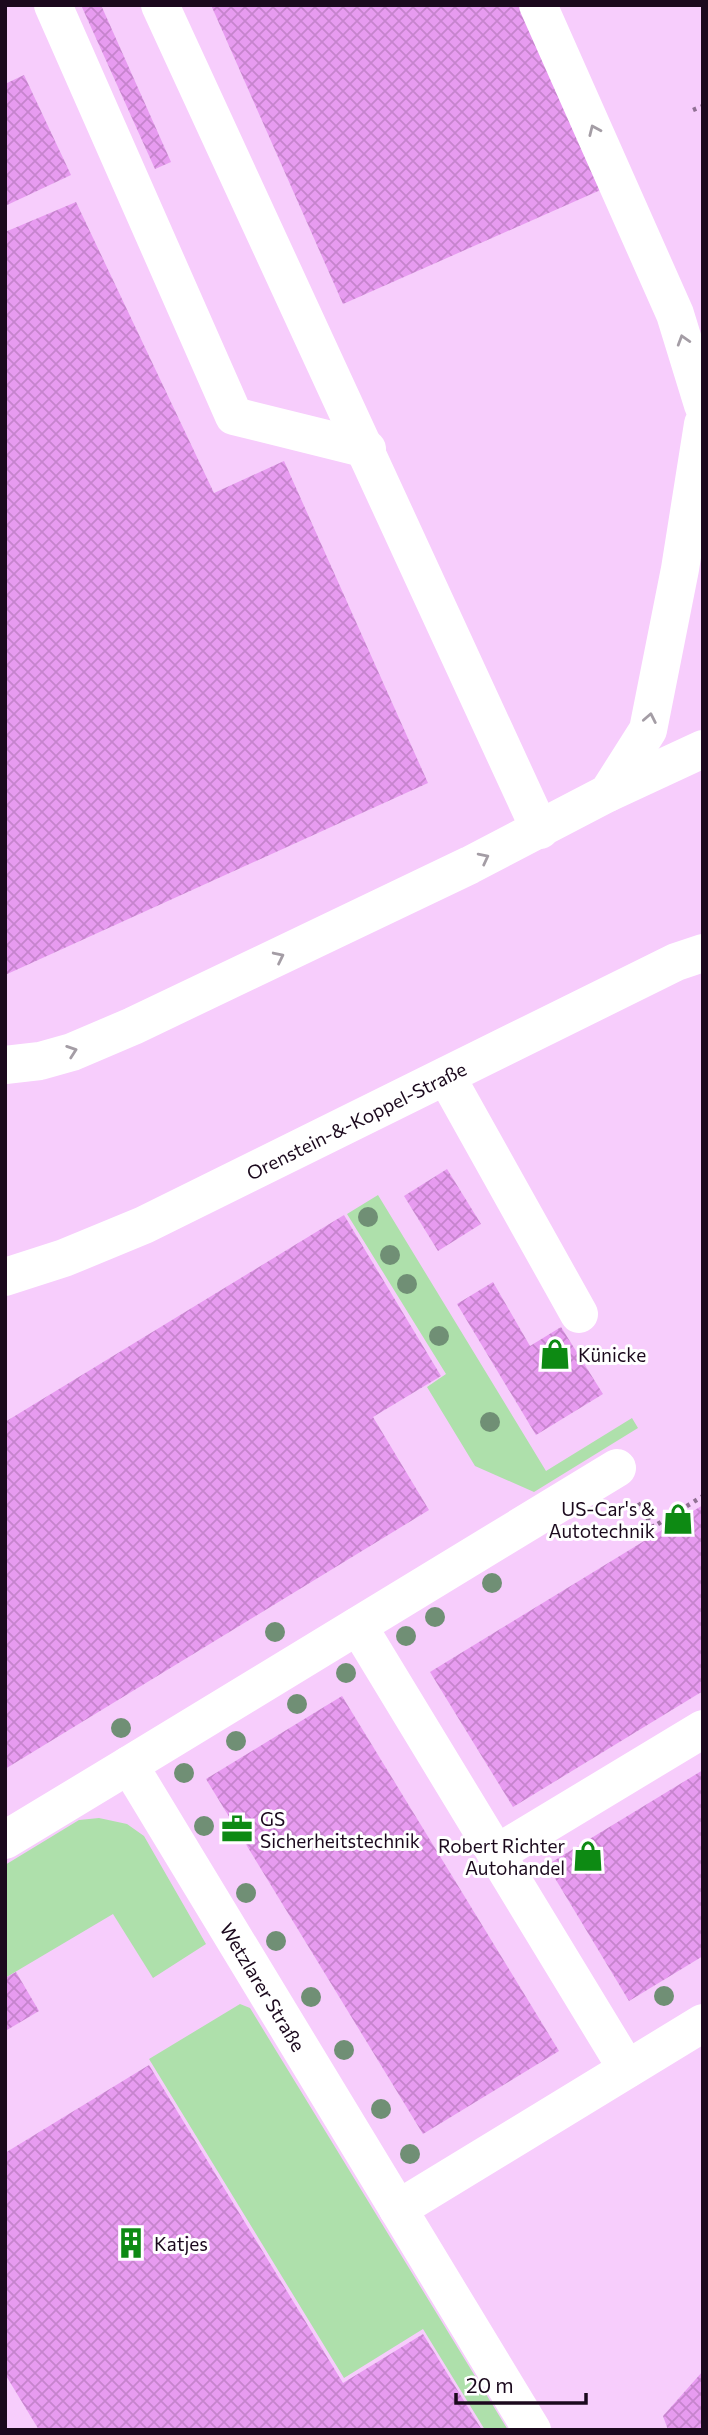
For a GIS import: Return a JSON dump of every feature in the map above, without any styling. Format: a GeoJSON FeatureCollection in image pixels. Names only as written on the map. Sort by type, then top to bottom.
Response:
{"type":"FeatureCollection","features":[{"type":"Feature","properties":{"kind":"street"},"geometry":{"type":"LineString","coordinates":[[53,5],[234,416],[367,449]]}},
{"type":"Feature","properties":{"kind":"street"},"geometry":{"type":"LineString","coordinates":[[160,5],[367,449],[540,830]]}},
{"type":"Feature","properties":{"kind":"street"},"geometry":{"type":"LineString","coordinates":[[538,5],[675,314],[703,405]]}},
{"type":"Feature","properties":{"kind":"street"},"geometry":{"type":"LineString","coordinates":[[608,793],[648,730],[680,569],[703,424]]}},
{"type":"Feature","properties":{"kind":"street"},"geometry":{"type":"LineString","coordinates":[[5,1065],[61,1055],[133,1026],[703,749]]}},
{"type":"Feature","properties":{"kind":"street","name":"Orenstein-&-Koppel-Straße"},"geometry":{"type":"LineString","coordinates":[[5,1277],[64,1258],[144,1225],[676,962],[703,953]]}},
{"type":"Feature","properties":{"kind":"street"},"geometry":{"type":"LineString","coordinates":[[446,1076],[579,1314]]}},
{"type":"Feature","properties":{"kind":"street"},"geometry":{"type":"LineString","coordinates":[[5,1840],[617,1468]]}},
{"type":"Feature","properties":{"kind":"street"},"geometry":{"type":"LineString","coordinates":[[358,1626],[627,2069]]}},
{"type":"Feature","properties":{"kind":"street"},"geometry":{"type":"LineString","coordinates":[[496,1854],[703,1729]]}},
{"type":"Feature","properties":{"kind":"street","name":"Wetzlarer Straße"},"geometry":{"type":"LineString","coordinates":[[129,1765],[532,2430]]}},
{"type":"Feature","properties":{"kind":"street"},"geometry":{"type":"LineString","coordinates":[[398,2209],[703,2023]]}},
{"type":"Feature","properties":{"kind":"path"},"geometry":{"type":"LineString","coordinates":[[693,110],[703,106]]}},
{"type":"Feature","properties":{"kind":"path"},"geometry":{"type":"LineString","coordinates":[[617,1468],[653,1527],[703,1496]]}},
{"type":"Feature","properties":{"kind":"green space"},"geometry":{"type":"Polygon","coordinates":[[[378,1195],[546,1471],[632,1418],[638,1428],[534,1492],[475,1466],[427,1387],[446,1374],[347,1214],[378,1195]]]}},
{"type":"Feature","properties":{"kind":"green space"},"geometry":{"type":"Polygon","coordinates":[[[99,1818],[127,1824],[144,1836],[206,1944],[153,1978],[113,1914],[5,1978],[5,1865],[79,1820],[99,1818]]]}},
{"type":"Feature","properties":{"kind":"green space"},"geometry":{"type":"Polygon","coordinates":[[[240,2004],[250,2008],[508,2430],[485,2430],[423,2329],[344,2378],[149,2059],[240,2004]]]}},
{"type":"Feature","properties":{"kind":"building"},"geometry":{"type":"Polygon","coordinates":[[[81,5],[101,5],[171,162],[155,169],[81,5]]]}},
{"type":"Feature","properties":{"kind":"building"},"geometry":{"type":"Polygon","coordinates":[[[211,5],[524,5],[605,188],[343,304],[211,5]]]}},
{"type":"Feature","properties":{"kind":"building"},"geometry":{"type":"Polygon","coordinates":[[[24,75],[71,175],[5,206],[5,84],[24,75]]]}},
{"type":"Feature","properties":{"kind":"building"},"geometry":{"type":"Polygon","coordinates":[[[76,202],[214,493],[284,461],[428,783],[5,975],[5,232],[76,202]]]}},
{"type":"Feature","properties":{"kind":"building"},"geometry":{"type":"Polygon","coordinates":[[[447,1169],[481,1224],[438,1251],[404,1196],[447,1169]]]}},
{"type":"Feature","properties":{"kind":"building"},"geometry":{"type":"Polygon","coordinates":[[[344,1215],[441,1376],[373,1417],[429,1510],[5,1769],[5,1422],[344,1215]]]}},
{"type":"Feature","properties":{"kind":"building"},"geometry":{"type":"Polygon","coordinates":[[[493,1282],[530,1346],[561,1327],[603,1394],[536,1435],[457,1304],[493,1282]]]}},
{"type":"Feature","properties":{"kind":"building"},"geometry":{"type":"Polygon","coordinates":[[[703,1505],[703,1691],[513,1807],[430,1672],[703,1505]]]}},
{"type":"Feature","properties":{"kind":"building"},"geometry":{"type":"Polygon","coordinates":[[[342,1696],[559,2051],[423,2134],[206,1779],[342,1696]]]}},
{"type":"Feature","properties":{"kind":"building"},"geometry":{"type":"Polygon","coordinates":[[[703,1770],[703,1956],[629,2001],[547,1865],[703,1770]]]}},
{"type":"Feature","properties":{"kind":"building"},"geometry":{"type":"Polygon","coordinates":[[[16,1972],[39,2011],[7,2030],[5,1978],[16,1972]]]}},
{"type":"Feature","properties":{"kind":"building","name":"Katjes"},"geometry":{"type":"Polygon","coordinates":[[[149,2065],[343,2383],[423,2334],[482,2430],[39,2430],[5,2374],[5,2153],[149,2065]]]}},
{"type":"Feature","properties":{"kind":"building"},"geometry":{"type":"Polygon","coordinates":[[[703,2371],[703,2430],[668,2430],[663,2416],[703,2371]]]}},
{"type":"Feature","properties":{"kind":"place","name":"Künicke"},"geometry":{"type":"Point","coordinates":[555,1354]}},
{"type":"Feature","properties":{"kind":"place","name":"US-Car's & Autotechnik"},"geometry":{"type":"Point","coordinates":[678,1519]}},
{"type":"Feature","properties":{"kind":"place","name":"GS Sicherheitstechnik"},"geometry":{"type":"Point","coordinates":[237,1829]}},
{"type":"Feature","properties":{"kind":"place","name":"Robert Richter Autohandel"},"geometry":{"type":"Point","coordinates":[588,1856]}},
{"type":"Feature","properties":{"kind":"place","name":"Katjes"},"geometry":{"type":"Point","coordinates":[131,2243]}}]}
